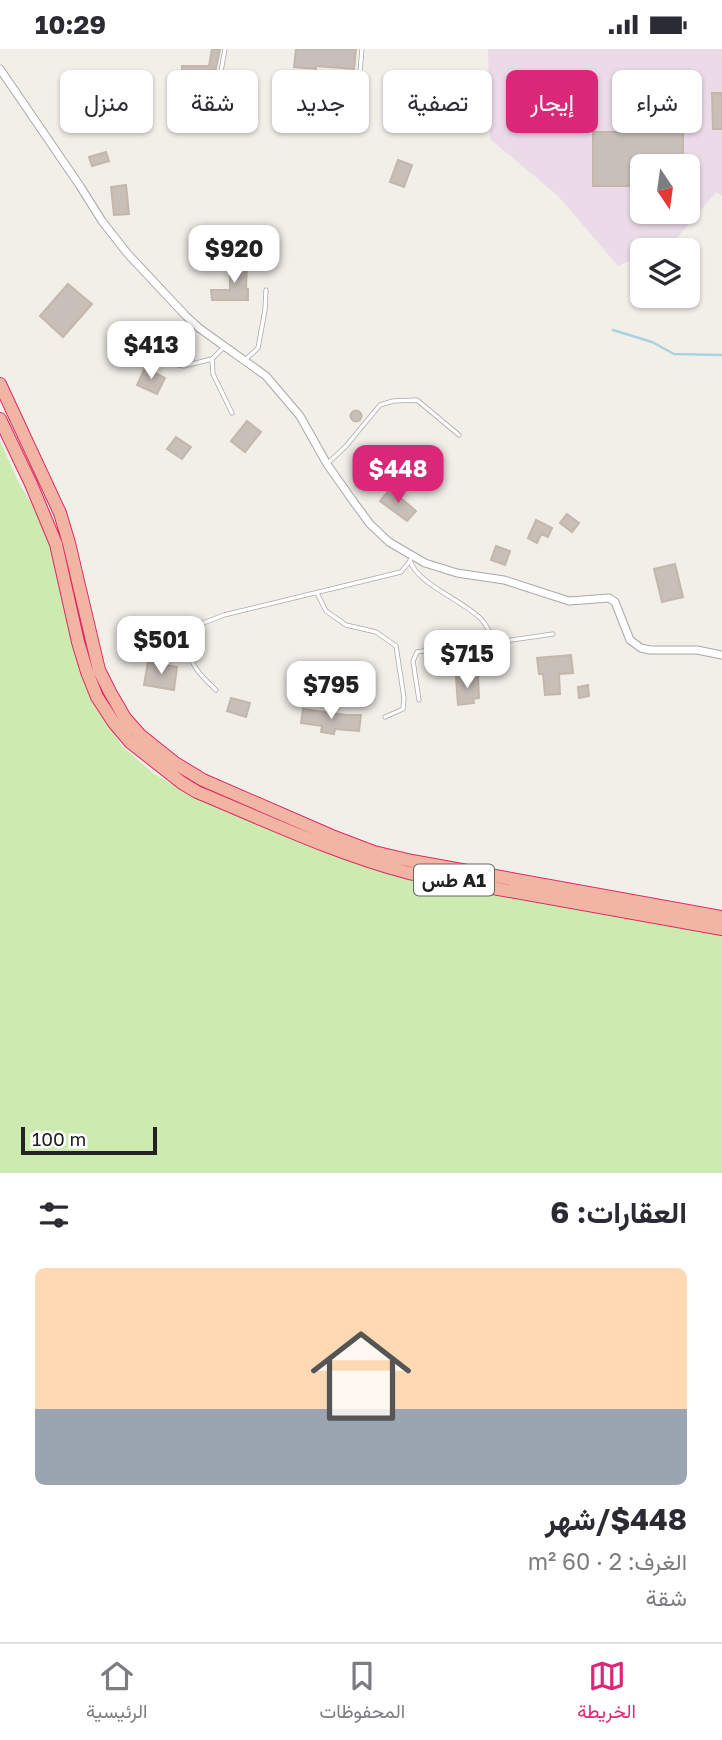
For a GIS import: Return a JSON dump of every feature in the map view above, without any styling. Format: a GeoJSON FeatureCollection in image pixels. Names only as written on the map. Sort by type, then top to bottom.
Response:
{"type":"FeatureCollection","features":[{"type":"Feature","properties":{"kind":"highway","name":"طس A1"},"geometry":{"type":"LineString","coordinates":[[0,384],[60,513],[99,670],[125,718],[160,752],[203,780],[374,852],[722,917]]}},
{"type":"Feature","properties":{"kind":"highway","name":"طس A1"},"geometry":{"type":"LineString","coordinates":[[0,419],[56,544],[78,642],[97,697],[130,742],[182,783],[209,797],[370,863],[409,873],[722,929]]}},
{"type":"Feature","properties":{"kind":"street"},"geometry":{"type":"LineString","coordinates":[[0,69],[114,237],[199,328],[266,376],[300,416],[327,464],[370,523],[389,541],[410,558],[457,573],[504,580],[569,601],[609,598],[615,602],[630,640],[641,648],[697,650],[722,655]]}},
{"type":"Feature","properties":{"kind":"lane"},"geometry":{"type":"LineString","coordinates":[[221,70],[225,49]]}},
{"type":"Feature","properties":{"kind":"lane"},"geometry":{"type":"LineString","coordinates":[[360,70],[362,49]]}},
{"type":"Feature","properties":{"kind":"lane"},"geometry":{"type":"LineString","coordinates":[[244,361],[258,348],[266,290]]}},
{"type":"Feature","properties":{"kind":"lane"},"geometry":{"type":"LineString","coordinates":[[178,365],[212,359],[225,346]]}},
{"type":"Feature","properties":{"kind":"lane"},"geometry":{"type":"LineString","coordinates":[[212,359],[213,374],[232,413]]}},
{"type":"Feature","properties":{"kind":"lane"},"geometry":{"type":"LineString","coordinates":[[327,464],[346,446],[380,405],[393,401],[416,400],[459,435]]}},
{"type":"Feature","properties":{"kind":"lane"},"geometry":{"type":"LineString","coordinates":[[216,690],[198,673],[190,660],[186,643],[198,625],[224,615],[401,572],[410,558]]}},
{"type":"Feature","properties":{"kind":"lane"},"geometry":{"type":"LineString","coordinates":[[410,558],[412,568],[429,583],[481,618],[492,640]]}},
{"type":"Feature","properties":{"kind":"lane"},"geometry":{"type":"LineString","coordinates":[[317,592],[326,611],[346,625],[376,632],[396,646],[404,698],[403,709],[385,717]]}},
{"type":"Feature","properties":{"kind":"lane"},"geometry":{"type":"LineString","coordinates":[[419,699],[413,661],[417,652],[553,634]]}},
{"type":"Feature","properties":{"kind":"shaded area"},"geometry":{"type":"Polygon","coordinates":[[[488,49],[722,49],[722,196],[716,192],[700,211],[700,154],[630,154],[630,224],[689,224],[677,238],[630,238],[630,261],[618,266],[558,196],[490,139],[492,70],[488,70],[488,49]]]}},
{"type":"Feature","properties":{"kind":"green space"},"geometry":{"type":"Polygon","coordinates":[[[0,441],[18,481],[42,521],[58,564],[83,679],[98,711],[123,747],[153,773],[183,791],[332,851],[722,932],[722,1173],[0,1173],[0,441]]]}},
{"type":"Feature","properties":{"kind":"building"},"geometry":{"type":"Polygon","coordinates":[[[212,49],[220,49],[216,70],[182,70],[182,66],[209,66],[212,49]]]}},
{"type":"Feature","properties":{"kind":"building"},"geometry":{"type":"Polygon","coordinates":[[[296,49],[356,49],[354,69],[294,67],[296,49]]]}},
{"type":"Feature","properties":{"kind":"building"},"geometry":{"type":"Polygon","coordinates":[[[712,93],[722,93],[722,129],[713,129],[712,93]]]}},
{"type":"Feature","properties":{"kind":"building"},"geometry":{"type":"Polygon","coordinates":[[[593,133],[683,133],[683,154],[630,154],[630,186],[593,186],[593,133]]]}},
{"type":"Feature","properties":{"kind":"building"},"geometry":{"type":"Polygon","coordinates":[[[106,152],[109,161],[92,166],[89,157],[106,152]]]}},
{"type":"Feature","properties":{"kind":"building"},"geometry":{"type":"Polygon","coordinates":[[[398,160],[412,165],[404,187],[390,182],[398,160]]]}},
{"type":"Feature","properties":{"kind":"building"},"geometry":{"type":"Polygon","coordinates":[[[126,185],[129,214],[114,215],[111,187],[126,185]]]}},
{"type":"Feature","properties":{"kind":"building"},"geometry":{"type":"Polygon","coordinates":[[[230,263],[247,264],[248,300],[212,300],[211,290],[230,290],[230,263]]]}},
{"type":"Feature","properties":{"kind":"building"},"geometry":{"type":"Polygon","coordinates":[[[68,284],[92,304],[63,337],[40,316],[68,284]]]}},
{"type":"Feature","properties":{"kind":"building"},"geometry":{"type":"Polygon","coordinates":[[[145,368],[165,378],[157,394],[137,385],[145,368]]]}},
{"type":"Feature","properties":{"kind":"building"},"geometry":{"type":"Polygon","coordinates":[[[356,410],[362,416],[356,422],[350,416],[356,410]]]}},
{"type":"Feature","properties":{"kind":"building"},"geometry":{"type":"Polygon","coordinates":[[[247,421],[261,432],[245,452],[231,441],[247,421]]]}},
{"type":"Feature","properties":{"kind":"building"},"geometry":{"type":"Polygon","coordinates":[[[176,437],[191,447],[182,459],[167,449],[176,437]]]}},
{"type":"Feature","properties":{"kind":"building"},"geometry":{"type":"Polygon","coordinates":[[[390,489],[416,511],[407,521],[380,501],[390,489]]]}},
{"type":"Feature","properties":{"kind":"building"},"geometry":{"type":"Polygon","coordinates":[[[567,514],[579,523],[572,532],[560,523],[567,514]]]}},
{"type":"Feature","properties":{"kind":"building"},"geometry":{"type":"Polygon","coordinates":[[[536,520],[552,528],[548,537],[541,534],[537,543],[528,538],[536,520]]]}},
{"type":"Feature","properties":{"kind":"building"},"geometry":{"type":"Polygon","coordinates":[[[496,546],[510,551],[505,565],[491,560],[496,546]]]}},
{"type":"Feature","properties":{"kind":"building"},"geometry":{"type":"Polygon","coordinates":[[[675,564],[683,597],[662,602],[654,569],[675,564]]]}},
{"type":"Feature","properties":{"kind":"building"},"geometry":{"type":"Polygon","coordinates":[[[571,655],[573,673],[559,674],[560,694],[545,695],[543,674],[539,674],[537,658],[571,655]]]}},
{"type":"Feature","properties":{"kind":"building"},"geometry":{"type":"Polygon","coordinates":[[[148,662],[177,667],[174,690],[144,685],[148,662]]]}},
{"type":"Feature","properties":{"kind":"building"},"geometry":{"type":"Polygon","coordinates":[[[478,676],[479,698],[473,699],[474,703],[458,705],[456,677],[478,676]]]}},
{"type":"Feature","properties":{"kind":"building"},"geometry":{"type":"Polygon","coordinates":[[[588,685],[589,696],[579,698],[578,687],[588,685]]]}},
{"type":"Feature","properties":{"kind":"building"},"geometry":{"type":"Polygon","coordinates":[[[231,698],[250,703],[246,717],[227,711],[231,698]]]}},
{"type":"Feature","properties":{"kind":"building"},"geometry":{"type":"Polygon","coordinates":[[[303,709],[361,715],[359,731],[335,729],[334,734],[321,732],[322,726],[301,723],[303,709]]]}},
{"type":"Feature","properties":{"kind":"waterway"},"geometry":{"type":"LineString","coordinates":[[613,330],[652,342],[674,354],[722,355]]}}]}
